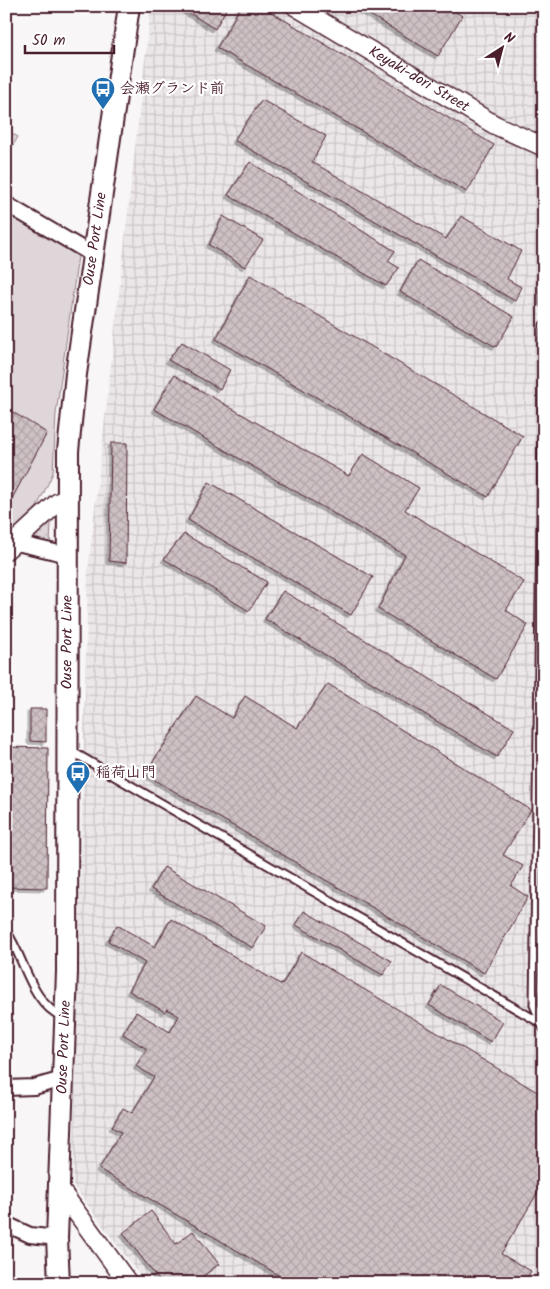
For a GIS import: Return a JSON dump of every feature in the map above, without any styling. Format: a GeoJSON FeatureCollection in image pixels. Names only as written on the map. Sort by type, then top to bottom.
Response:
{"type":"FeatureCollection","features":[{"type":"Feature","properties":{"kind":"main road","name":"Ouse Port Line"},"geometry":{"type":"LineString","coordinates":[[59,1283],[57,1238],[58,1187],[66,1018],[70,418],[129,6]]}},
{"type":"Feature","properties":{"kind":"street","name":"Keyaki-dori Street"},"geometry":{"type":"LineString","coordinates":[[295,6],[495,125],[544,147]]}},
{"type":"Feature","properties":{"kind":"street"},"geometry":{"type":"LineString","coordinates":[[6,204],[93,255]]}},
{"type":"Feature","properties":{"kind":"street"},"geometry":{"type":"LineString","coordinates":[[9,544],[57,502],[68,498]]}},
{"type":"Feature","properties":{"kind":"street"},"geometry":{"type":"LineString","coordinates":[[9,544],[68,555]]}},
{"type":"Feature","properties":{"kind":"street"},"geometry":{"type":"LineString","coordinates":[[6,1088],[34,1087],[63,1079]]}},
{"type":"Feature","properties":{"kind":"street"},"geometry":{"type":"LineString","coordinates":[[58,1187],[128,1283]]}},
{"type":"Feature","properties":{"kind":"street"},"geometry":{"type":"LineString","coordinates":[[6,1224],[30,1235],[57,1238]]}},
{"type":"Feature","properties":{"kind":"lane"},"geometry":{"type":"LineString","coordinates":[[544,168],[544,304]]}},
{"type":"Feature","properties":{"kind":"lane"},"geometry":{"type":"LineString","coordinates":[[542,1026],[534,1005],[544,325]]}},
{"type":"Feature","properties":{"kind":"lane"},"geometry":{"type":"LineString","coordinates":[[67,748],[542,1026]]}},
{"type":"Feature","properties":{"kind":"lane"},"geometry":{"type":"LineString","coordinates":[[6,931],[46,1006],[66,1018]]}},
{"type":"Feature","properties":{"kind":"shaded area"},"geometry":{"type":"Polygon","coordinates":[[[151,6],[544,6],[544,1283],[145,1283],[73,1185],[88,571],[151,6]]]}},
{"type":"Feature","properties":{"kind":"shaded area"},"geometry":{"type":"Polygon","coordinates":[[[6,130],[18,137],[6,157],[6,130]]]}},
{"type":"Feature","properties":{"kind":"shaded area"},"geometry":{"type":"Polygon","coordinates":[[[6,212],[78,256],[56,414],[53,473],[37,507],[7,536],[6,212]]]}},
{"type":"Feature","properties":{"kind":"shaded area"},"geometry":{"type":"Polygon","coordinates":[[[48,521],[51,521],[50,546],[33,540],[33,536],[48,521]]]}},
{"type":"Feature","properties":{"kind":"building"},"geometry":{"type":"Polygon","coordinates":[[[178,6],[228,6],[215,29],[178,6]]]}},
{"type":"Feature","properties":{"kind":"building"},"geometry":{"type":"Polygon","coordinates":[[[241,6],[261,6],[494,145],[467,192],[217,48],[241,6]]]}},
{"type":"Feature","properties":{"kind":"building"},"geometry":{"type":"Polygon","coordinates":[[[355,6],[447,6],[462,16],[438,56],[355,6]]]}},
{"type":"Feature","properties":{"kind":"building"},"geometry":{"type":"Polygon","coordinates":[[[262,100],[326,136],[312,162],[446,239],[461,216],[521,251],[507,279],[521,287],[515,301],[234,140],[262,100]]]}},
{"type":"Feature","properties":{"kind":"building"},"geometry":{"type":"Polygon","coordinates":[[[250,162],[395,251],[388,261],[399,268],[386,286],[228,195],[250,162]]]}},
{"type":"Feature","properties":{"kind":"building"},"geometry":{"type":"Polygon","coordinates":[[[223,216],[263,240],[245,267],[209,245],[223,216]]]}},
{"type":"Feature","properties":{"kind":"building"},"geometry":{"type":"Polygon","coordinates":[[[418,260],[514,317],[496,347],[400,292],[418,260]]]}},
{"type":"Feature","properties":{"kind":"building"},"geometry":{"type":"Polygon","coordinates":[[[250,275],[523,436],[488,497],[216,339],[250,275]]]}},
{"type":"Feature","properties":{"kind":"building"},"geometry":{"type":"Polygon","coordinates":[[[182,342],[230,370],[220,389],[168,360],[182,342]]]}},
{"type":"Feature","properties":{"kind":"building"},"geometry":{"type":"Polygon","coordinates":[[[174,375],[349,476],[363,454],[419,488],[405,510],[524,582],[506,610],[528,625],[496,679],[378,609],[405,555],[154,409],[174,375]]]}},
{"type":"Feature","properties":{"kind":"building"},"geometry":{"type":"Polygon","coordinates":[[[6,408],[47,433],[7,508],[6,507],[6,408]]]}},
{"type":"Feature","properties":{"kind":"building"},"geometry":{"type":"Polygon","coordinates":[[[111,443],[127,443],[126,563],[109,561],[111,443]]]}},
{"type":"Feature","properties":{"kind":"building"},"geometry":{"type":"Polygon","coordinates":[[[209,482],[373,577],[351,615],[188,520],[209,482]]]}},
{"type":"Feature","properties":{"kind":"building"},"geometry":{"type":"Polygon","coordinates":[[[184,534],[267,582],[249,611],[164,559],[184,534]]]}},
{"type":"Feature","properties":{"kind":"building"},"geometry":{"type":"Polygon","coordinates":[[[283,591],[514,729],[497,757],[265,619],[283,591]]]}},
{"type":"Feature","properties":{"kind":"building"},"geometry":{"type":"Polygon","coordinates":[[[328,684],[531,810],[503,855],[523,866],[511,886],[528,897],[484,973],[145,774],[196,696],[232,718],[245,696],[297,728],[328,684]]]}},
{"type":"Feature","properties":{"kind":"building"},"geometry":{"type":"Polygon","coordinates":[[[30,709],[46,709],[46,742],[30,741],[30,709]]]}},
{"type":"Feature","properties":{"kind":"building"},"geometry":{"type":"Polygon","coordinates":[[[6,747],[48,748],[47,888],[6,887],[6,747]]]}},
{"type":"Feature","properties":{"kind":"building"},"geometry":{"type":"Polygon","coordinates":[[[164,867],[266,926],[253,948],[151,889],[164,867]]]}},
{"type":"Feature","properties":{"kind":"building"},"geometry":{"type":"Polygon","coordinates":[[[304,911],[392,961],[383,975],[296,925],[304,911]]]}},
{"type":"Feature","properties":{"kind":"building"},"geometry":{"type":"Polygon","coordinates":[[[171,919],[282,985],[301,952],[544,1096],[544,1182],[501,1254],[531,1271],[524,1283],[292,1283],[99,1169],[121,1132],[112,1127],[123,1108],[132,1113],[154,1077],[136,1066],[147,1049],[123,1034],[136,1012],[170,1032],[179,1016],[167,1009],[165,1012],[129,991],[145,963],[108,941],[117,925],[155,947],[171,919]]]}},
{"type":"Feature","properties":{"kind":"building"},"geometry":{"type":"Polygon","coordinates":[[[441,985],[503,1022],[491,1042],[429,1005],[441,985]]]}},
{"type":"Feature","properties":{"kind":"building"},"geometry":{"type":"Polygon","coordinates":[[[151,1211],[176,1244],[193,1231],[219,1264],[194,1283],[161,1283],[123,1233],[151,1211]]]}},
{"type":"Feature","properties":{"kind":"place","name":"会瀬グランド前"},"geometry":{"type":"Point","coordinates":[103,110]}},
{"type":"Feature","properties":{"kind":"place","name":"稲荷山門"},"geometry":{"type":"Point","coordinates":[78,794]}}]}
